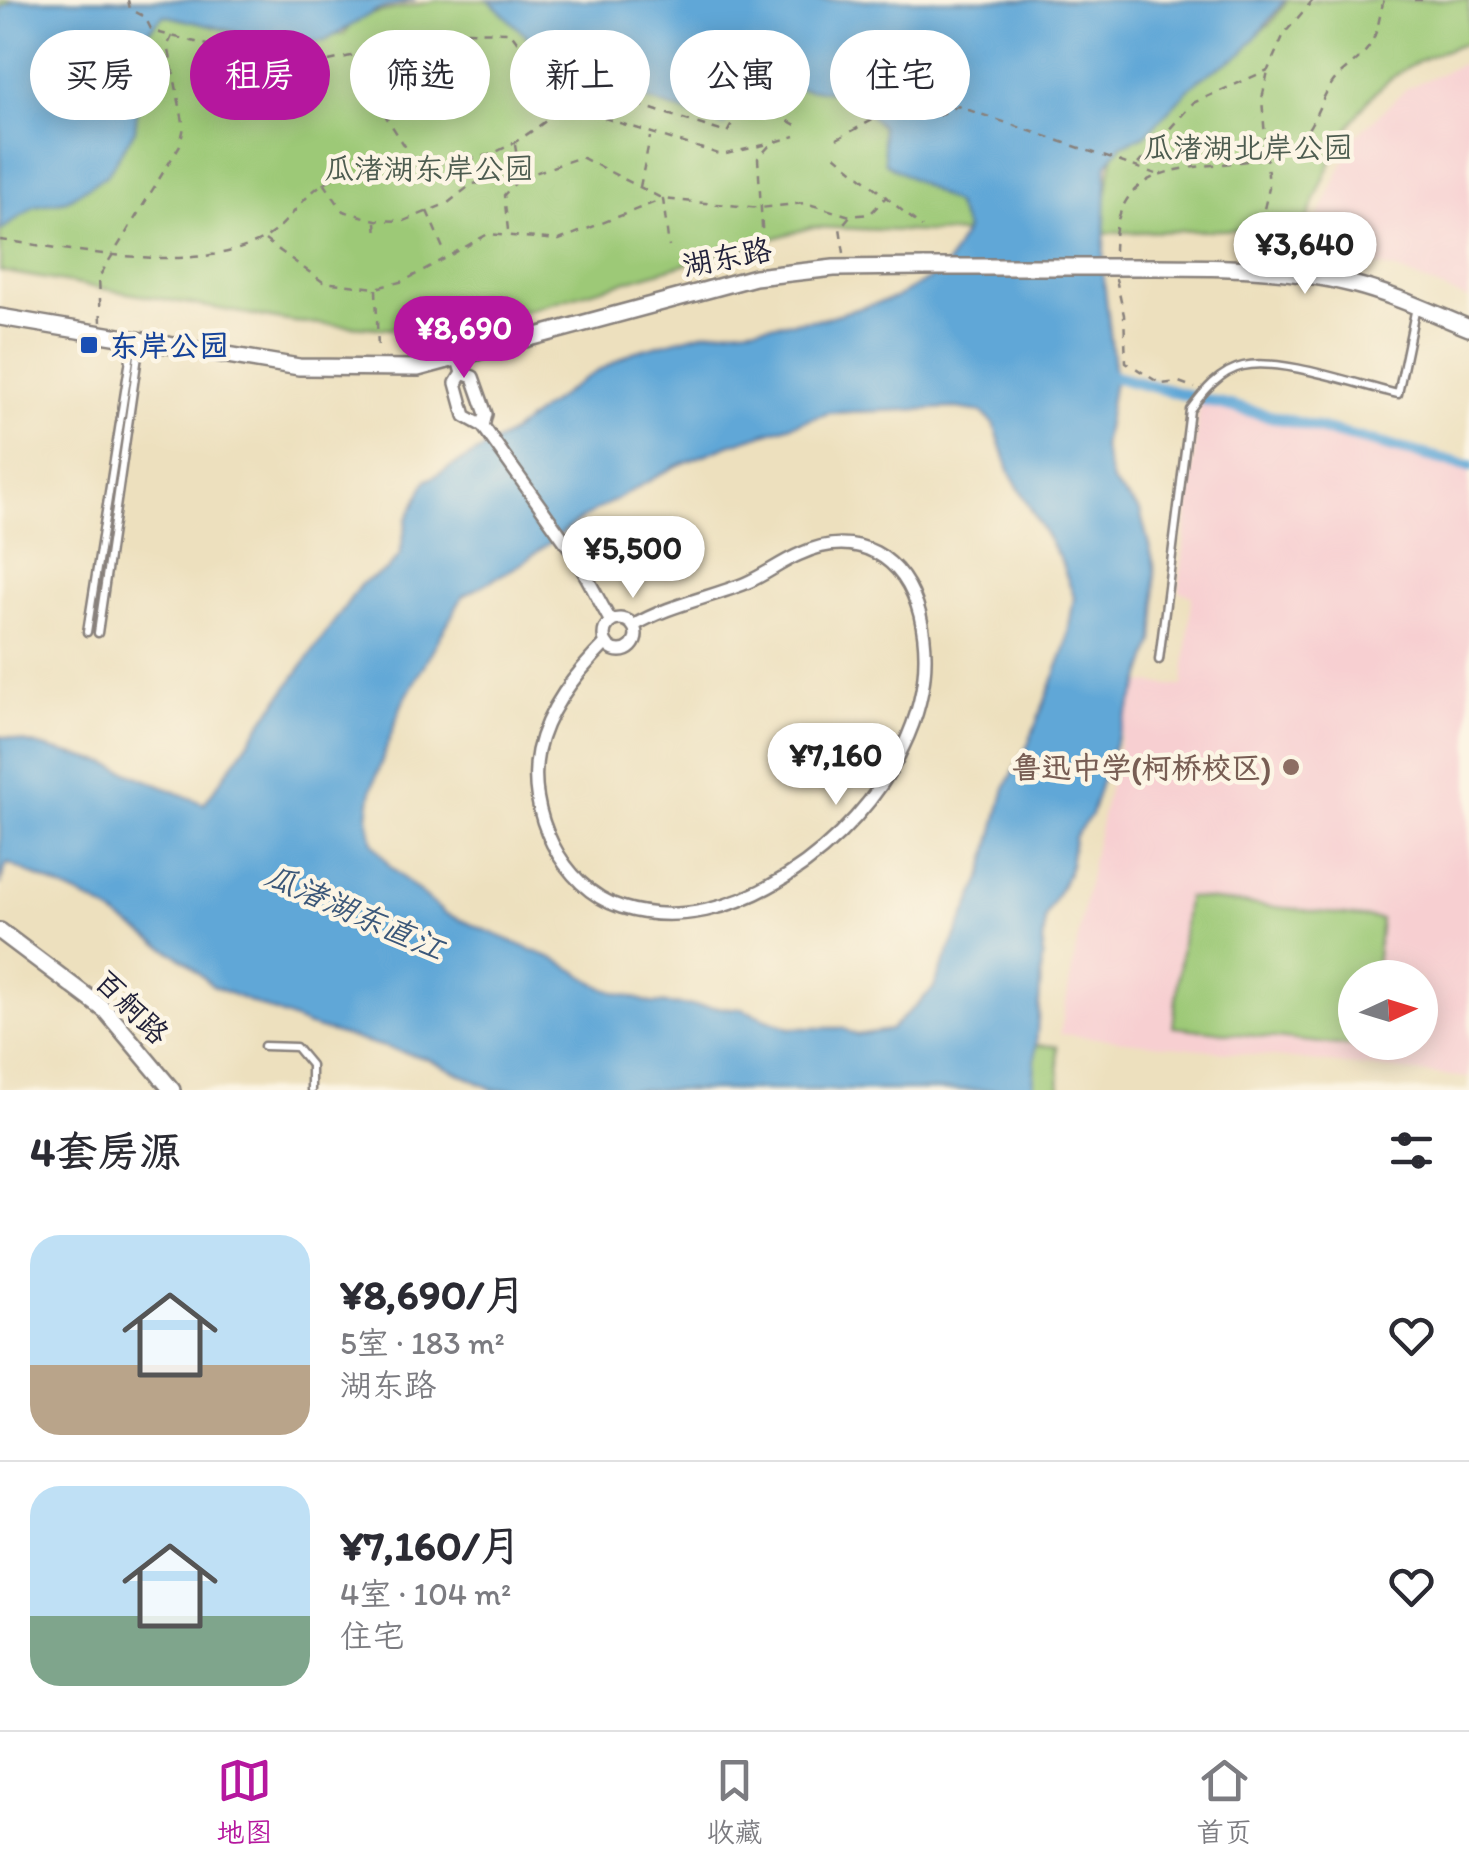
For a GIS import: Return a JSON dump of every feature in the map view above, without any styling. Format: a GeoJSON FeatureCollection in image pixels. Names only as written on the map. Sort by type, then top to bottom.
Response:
{"type":"FeatureCollection","features":[{"type":"Feature","properties":{"kind":"street","name":"湖东路"},"geometry":{"type":"LineString","coordinates":[[0,317],[300,367],[378,370],[460,366],[700,288],[766,276],[847,268],[1141,267],[1250,268],[1352,284],[1469,328]]}},
{"type":"Feature","properties":{"kind":"street"},"geometry":{"type":"LineString","coordinates":[[485,432],[486,414],[473,377],[460,366],[458,397],[470,422],[485,432],[574,554],[611,622]]}},
{"type":"Feature","properties":{"kind":"street"},"geometry":{"type":"LineString","coordinates":[[606,643],[577,672],[552,713],[538,752],[543,819],[567,868],[588,889],[618,906],[657,914],[705,910],[750,894],[787,876],[841,833],[876,792],[903,748],[925,684],[924,632],[908,583],[885,554],[852,544],[800,554],[748,582],[633,626]]}},
{"type":"Feature","properties":{"kind":"street"},"geometry":{"type":"LineString","coordinates":[[624,620],[633,626],[636,635],[629,648],[619,652],[606,643],[604,633],[611,622],[624,620]]}},
{"type":"Feature","properties":{"kind":"street","name":"百舸路"},"geometry":{"type":"LineString","coordinates":[[2,932],[105,1010],[172,1090]]}},
{"type":"Feature","properties":{"kind":"lane"},"geometry":{"type":"LineString","coordinates":[[1159,660],[1190,410],[1203,391],[1244,366],[1272,366],[1398,394],[1416,306]]}},
{"type":"Feature","properties":{"kind":"lane"},"geometry":{"type":"LineString","coordinates":[[87,632],[136,340]]}},
{"type":"Feature","properties":{"kind":"lane"},"geometry":{"type":"LineString","coordinates":[[98,633],[136,340]]}},
{"type":"Feature","properties":{"kind":"lane"},"geometry":{"type":"LineString","coordinates":[[264,1046],[296,1048],[311,1065],[311,1090]]}},
{"type":"Feature","properties":{"kind":"path"},"geometry":{"type":"LineString","coordinates":[[128,0],[130,9],[145,16],[151,29],[298,68],[350,56]]}},
{"type":"Feature","properties":{"kind":"path"},"geometry":{"type":"LineString","coordinates":[[1250,268],[1269,188],[1262,99],[1268,70],[1284,34],[1313,0]]}},
{"type":"Feature","properties":{"kind":"path"},"geometry":{"type":"LineString","coordinates":[[1203,391],[1179,382],[1160,384],[1126,362],[1114,245],[1132,192],[1156,174],[1269,156],[1287,149],[1308,131],[1330,86],[1364,55],[1374,38],[1384,0]]}},
{"type":"Feature","properties":{"kind":"path"},"geometry":{"type":"LineString","coordinates":[[1414,0],[1427,0]]}},
{"type":"Feature","properties":{"kind":"path"},"geometry":{"type":"LineString","coordinates":[[102,334],[100,278],[180,145],[184,128],[168,45],[173,34]]}},
{"type":"Feature","properties":{"kind":"path"},"geometry":{"type":"LineString","coordinates":[[1137,164],[1192,103],[1268,70]]}},
{"type":"Feature","properties":{"kind":"path"},"geometry":{"type":"LineString","coordinates":[[650,108],[727,133],[740,110],[757,103],[801,128]]}},
{"type":"Feature","properties":{"kind":"path"},"geometry":{"type":"LineString","coordinates":[[837,138],[899,106],[934,118],[957,106],[1137,164],[1156,174]]}},
{"type":"Feature","properties":{"kind":"path"},"geometry":{"type":"LineString","coordinates":[[388,120],[417,165]]}},
{"type":"Feature","properties":{"kind":"path"},"geometry":{"type":"LineString","coordinates":[[0,240],[116,254],[181,257],[244,247],[264,239],[309,191],[324,182],[348,172],[482,156],[515,141],[546,120]]}},
{"type":"Feature","properties":{"kind":"path"},"geometry":{"type":"LineString","coordinates":[[605,120],[722,154],[795,136]]}},
{"type":"Feature","properties":{"kind":"path"},"geometry":{"type":"LineString","coordinates":[[640,187],[650,136]]}},
{"type":"Feature","properties":{"kind":"path"},"geometry":{"type":"LineString","coordinates":[[509,233],[504,196],[520,178],[515,141]]}},
{"type":"Feature","properties":{"kind":"path"},"geometry":{"type":"LineString","coordinates":[[766,276],[758,158],[772,143]]}},
{"type":"Feature","properties":{"kind":"path"},"geometry":{"type":"LineString","coordinates":[[835,154],[922,227]]}},
{"type":"Feature","properties":{"kind":"path"},"geometry":{"type":"LineString","coordinates":[[324,182],[343,211],[376,220],[404,221],[448,203],[472,184],[520,178],[581,157],[663,199],[760,208],[806,202],[850,216],[870,214],[888,195]]}},
{"type":"Feature","properties":{"kind":"path"},"geometry":{"type":"LineString","coordinates":[[264,239],[323,282],[376,288],[404,281],[476,238],[509,233],[536,242],[559,240],[663,199]]}},
{"type":"Feature","properties":{"kind":"path"},"geometry":{"type":"LineString","coordinates":[[663,199],[669,246]]}},
{"type":"Feature","properties":{"kind":"path"},"geometry":{"type":"LineString","coordinates":[[428,211],[445,254]]}},
{"type":"Feature","properties":{"kind":"path"},"geometry":{"type":"LineString","coordinates":[[847,268],[840,228],[850,216]]}},
{"type":"Feature","properties":{"kind":"path"},"geometry":{"type":"LineString","coordinates":[[376,220],[376,236]]}},
{"type":"Feature","properties":{"kind":"path"},"geometry":{"type":"LineString","coordinates":[[376,288],[378,370]]}},
{"type":"Feature","properties":{"kind":"shaded area"},"geometry":{"type":"Polygon","coordinates":[[[1469,61],[1469,300],[1399,271],[1304,248],[1355,137],[1407,88],[1469,61]]]}},
{"type":"Feature","properties":{"kind":"shaded area","name":"鲁迅中学(柯桥校区)"},"geometry":{"type":"Polygon","coordinates":[[[1200,401],[1469,467],[1469,1078],[1060,1034],[1095,847],[1133,682],[1183,686],[1192,596],[1179,591],[1200,401]]]}},
{"type":"Feature","properties":{"kind":"green space","name":"瓜渚湖东岸公园"},"geometry":{"type":"Polygon","coordinates":[[[0,0],[166,0],[273,30],[190,30],[190,120],[330,120],[330,35],[344,34],[357,17],[439,0],[514,0],[532,30],[510,30],[510,120],[650,120],[650,95],[670,99],[670,120],[810,120],[810,84],[830,82],[830,120],[891,120],[965,195],[973,234],[812,227],[476,325],[391,329],[294,322],[0,271],[0,0]]]}},
{"type":"Feature","properties":{"kind":"green space","name":"瓜渚湖北岸公园"},"geometry":{"type":"Polygon","coordinates":[[[1288,0],[1469,0],[1469,43],[1402,70],[1379,89],[1344,136],[1303,228],[1099,233],[1117,136],[1270,24],[1288,0]]]}},
{"type":"Feature","properties":{"kind":"green space"},"geometry":{"type":"Polygon","coordinates":[[[1187,897],[1381,919],[1377,960],[1338,960],[1338,1045],[1173,1027],[1187,897]]]}},
{"type":"Feature","properties":{"kind":"green space"},"geometry":{"type":"Polygon","coordinates":[[[1028,1045],[1057,1046],[1060,1090],[1028,1090],[1028,1045]]]}},
{"type":"Feature","properties":{"kind":"water"},"geometry":{"type":"Polygon","coordinates":[[[14,0],[416,0],[377,10],[330,38],[330,30],[228,30],[164,15],[150,30],[30,30],[30,120],[136,120],[135,130],[107,175],[67,200],[35,206],[0,231],[0,9],[14,0]]]}},
{"type":"Feature","properties":{"kind":"water","name":"瓜渚湖东直江"},"geometry":{"type":"Polygon","coordinates":[[[489,0],[1285,0],[1243,53],[1198,80],[1145,135],[1122,145],[1107,164],[1103,273],[1115,375],[1103,447],[1112,482],[1140,511],[1154,564],[1154,641],[1091,815],[1074,837],[1069,871],[1045,918],[1033,1090],[494,1090],[428,1059],[309,1026],[212,986],[187,962],[95,903],[7,863],[0,885],[0,736],[106,763],[204,804],[361,584],[387,570],[400,555],[407,519],[426,481],[505,437],[582,380],[633,352],[706,332],[821,319],[895,298],[944,270],[966,230],[955,204],[885,163],[881,126],[875,120],[970,120],[970,30],[830,30],[830,91],[810,89],[810,30],[670,30],[670,107],[650,101],[650,30],[520,30],[489,0]],[[956,408],[829,413],[729,445],[676,466],[581,519],[521,564],[463,596],[402,704],[372,788],[368,817],[373,843],[391,868],[444,913],[561,962],[605,989],[651,1003],[742,1009],[789,1028],[842,1028],[856,1035],[890,1030],[933,989],[983,874],[1005,788],[1028,745],[1066,646],[1074,597],[1061,561],[1010,473],[994,424],[981,412],[956,408]]]}},
{"type":"Feature","properties":{"kind":"waterway"},"geometry":{"type":"LineString","coordinates":[[1103,374],[1469,466]]}},
{"type":"Feature","properties":{"kind":"place","name":"东岸公园"},"geometry":{"type":"Point","coordinates":[89,345]}},
{"type":"Feature","properties":{"kind":"place","name":"鲁迅中学(柯桥校区)"},"geometry":{"type":"Point","coordinates":[1291,767]}}]}
